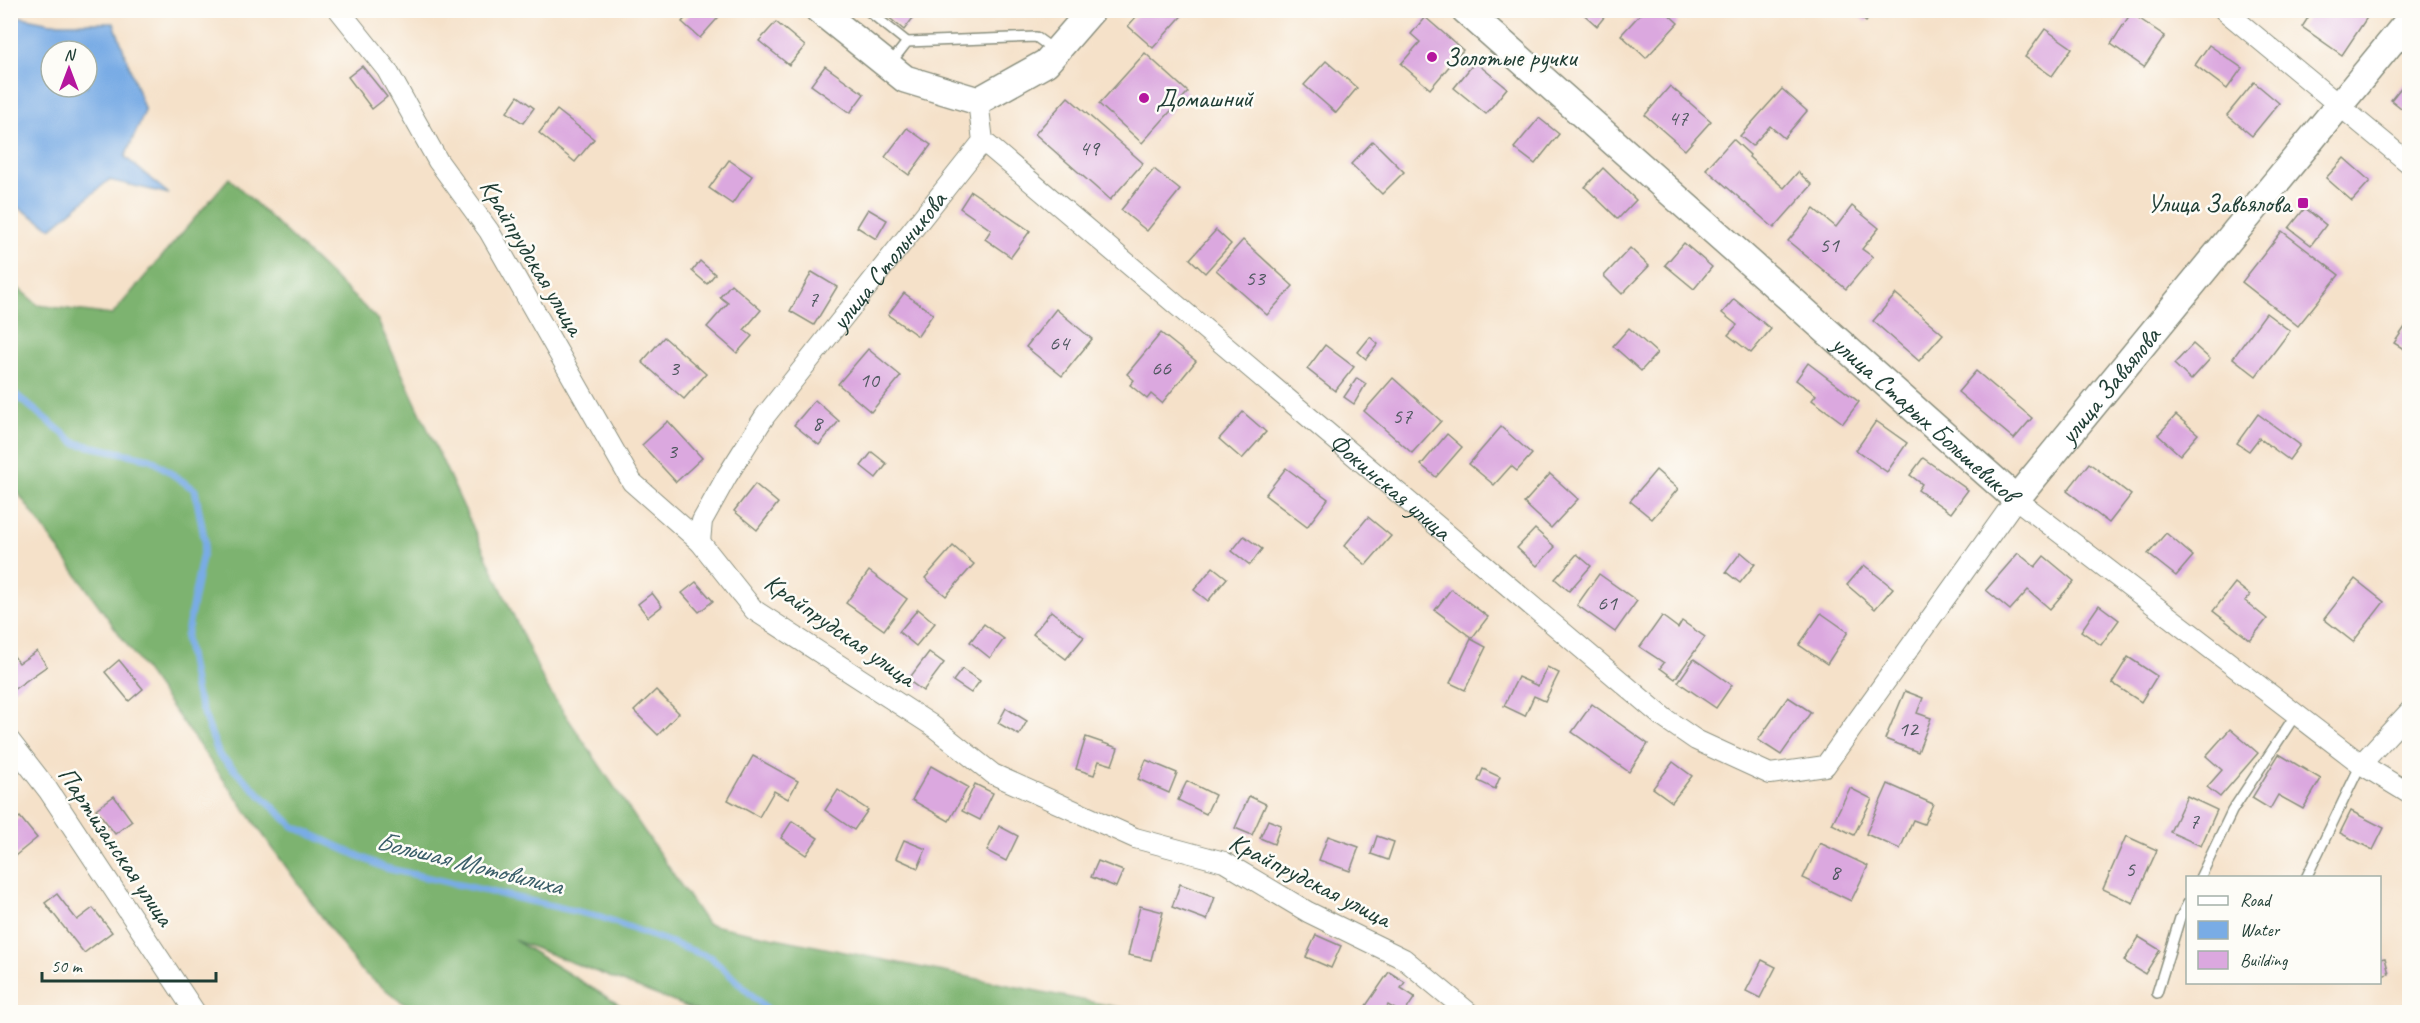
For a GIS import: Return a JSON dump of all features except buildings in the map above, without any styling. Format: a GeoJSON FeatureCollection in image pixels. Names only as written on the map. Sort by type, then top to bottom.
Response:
{"type":"FeatureCollection","features":[{"type":"Feature","properties":{"kind":"main road"},"geometry":{"type":"LineString","coordinates":[[819,10],[905,79],[978,102],[1046,63],[1056,52],[1080,15]]}},
{"type":"Feature","properties":{"kind":"main road","name":"улица Старых Большевиков"},"geometry":{"type":"LineString","coordinates":[[1465,10],[2016,499]]}},
{"type":"Feature","properties":{"kind":"main road","name":"улица Завьялова"},"geometry":{"type":"LineString","coordinates":[[2016,499],[2409,20]]}},
{"type":"Feature","properties":{"kind":"street","name":"Крайпрудская улица"},"geometry":{"type":"LineString","coordinates":[[339,10],[387,70],[438,161],[489,231],[632,482],[700,542],[754,610],[930,724],[993,774],[1135,838],[1224,862],[1308,912],[1404,959],[1468,1012]]}},
{"type":"Feature","properties":{"kind":"street"},"geometry":{"type":"LineString","coordinates":[[2223,10],[2409,164]]}},
{"type":"Feature","properties":{"kind":"street"},"geometry":{"type":"LineString","coordinates":[[978,102],[983,141]]}},
{"type":"Feature","properties":{"kind":"street","name":"улица Стольникова"},"geometry":{"type":"LineString","coordinates":[[700,542],[702,521],[765,416],[983,141]]}},
{"type":"Feature","properties":{"kind":"street","name":"Фокинская улица"},"geometry":{"type":"LineString","coordinates":[[983,141],[1664,718],[1696,740],[1770,774],[1825,766]]}},
{"type":"Feature","properties":{"kind":"street","name":"улица Старых Большевиков"},"geometry":{"type":"LineString","coordinates":[[2016,499],[2361,764],[2409,794]]}},
{"type":"Feature","properties":{"kind":"street","name":"улица Завьялова"},"geometry":{"type":"LineString","coordinates":[[1825,766],[2016,499]]}},
{"type":"Feature","properties":{"kind":"street"},"geometry":{"type":"LineString","coordinates":[[2361,764],[2409,711]]}},
{"type":"Feature","properties":{"kind":"street","name":"Партизанская улица"},"geometry":{"type":"LineString","coordinates":[[10,741],[48,790],[195,1012]]}},
{"type":"Feature","properties":{"kind":"lane"},"geometry":{"type":"LineString","coordinates":[[867,10],[907,42],[1036,37],[1056,52]]}},
{"type":"Feature","properties":{"kind":"lane"},"geometry":{"type":"LineString","coordinates":[[888,66],[907,42]]}},
{"type":"Feature","properties":{"kind":"lane"},"geometry":{"type":"LineString","coordinates":[[2201,876],[2232,811],[2296,714]]}},
{"type":"Feature","properties":{"kind":"lane"},"geometry":{"type":"LineString","coordinates":[[2307,876],[2361,764]]}},
{"type":"Feature","properties":{"kind":"lane"},"geometry":{"type":"LineString","coordinates":[[2157,993],[2186,905]]}},
{"type":"Feature","properties":{"kind":"green space"},"geometry":{"type":"Polygon","coordinates":[[[229,178],[377,319],[546,686],[707,924],[1141,1012],[700,1012],[514,940],[631,1012],[415,1012],[360,970],[11,483],[11,282],[38,305],[112,315],[229,178]]]}},
{"type":"Feature","properties":{"kind":"water"},"geometry":{"type":"Polygon","coordinates":[[[11,15],[51,23],[114,23],[145,111],[125,157],[169,194],[109,180],[51,228],[11,203],[11,15]]]}},
{"type":"Feature","properties":{"kind":"waterway","name":"Большая Мотовилиха"},"geometry":{"type":"LineString","coordinates":[[10,390],[75,443],[151,459],[195,490],[205,542],[186,638],[196,693],[219,755],[293,826],[385,868],[601,917],[712,958],[770,1012]]}},
{"type":"Feature","properties":{"kind":"place","name":"Золотые ручки"},"geometry":{"type":"Point","coordinates":[1432,57]}},
{"type":"Feature","properties":{"kind":"place","name":"Домашний"},"geometry":{"type":"Point","coordinates":[1144,98]}},
{"type":"Feature","properties":{"kind":"place","name":"Улица Завьялова"},"geometry":{"type":"Point","coordinates":[2303,203]}}]}
